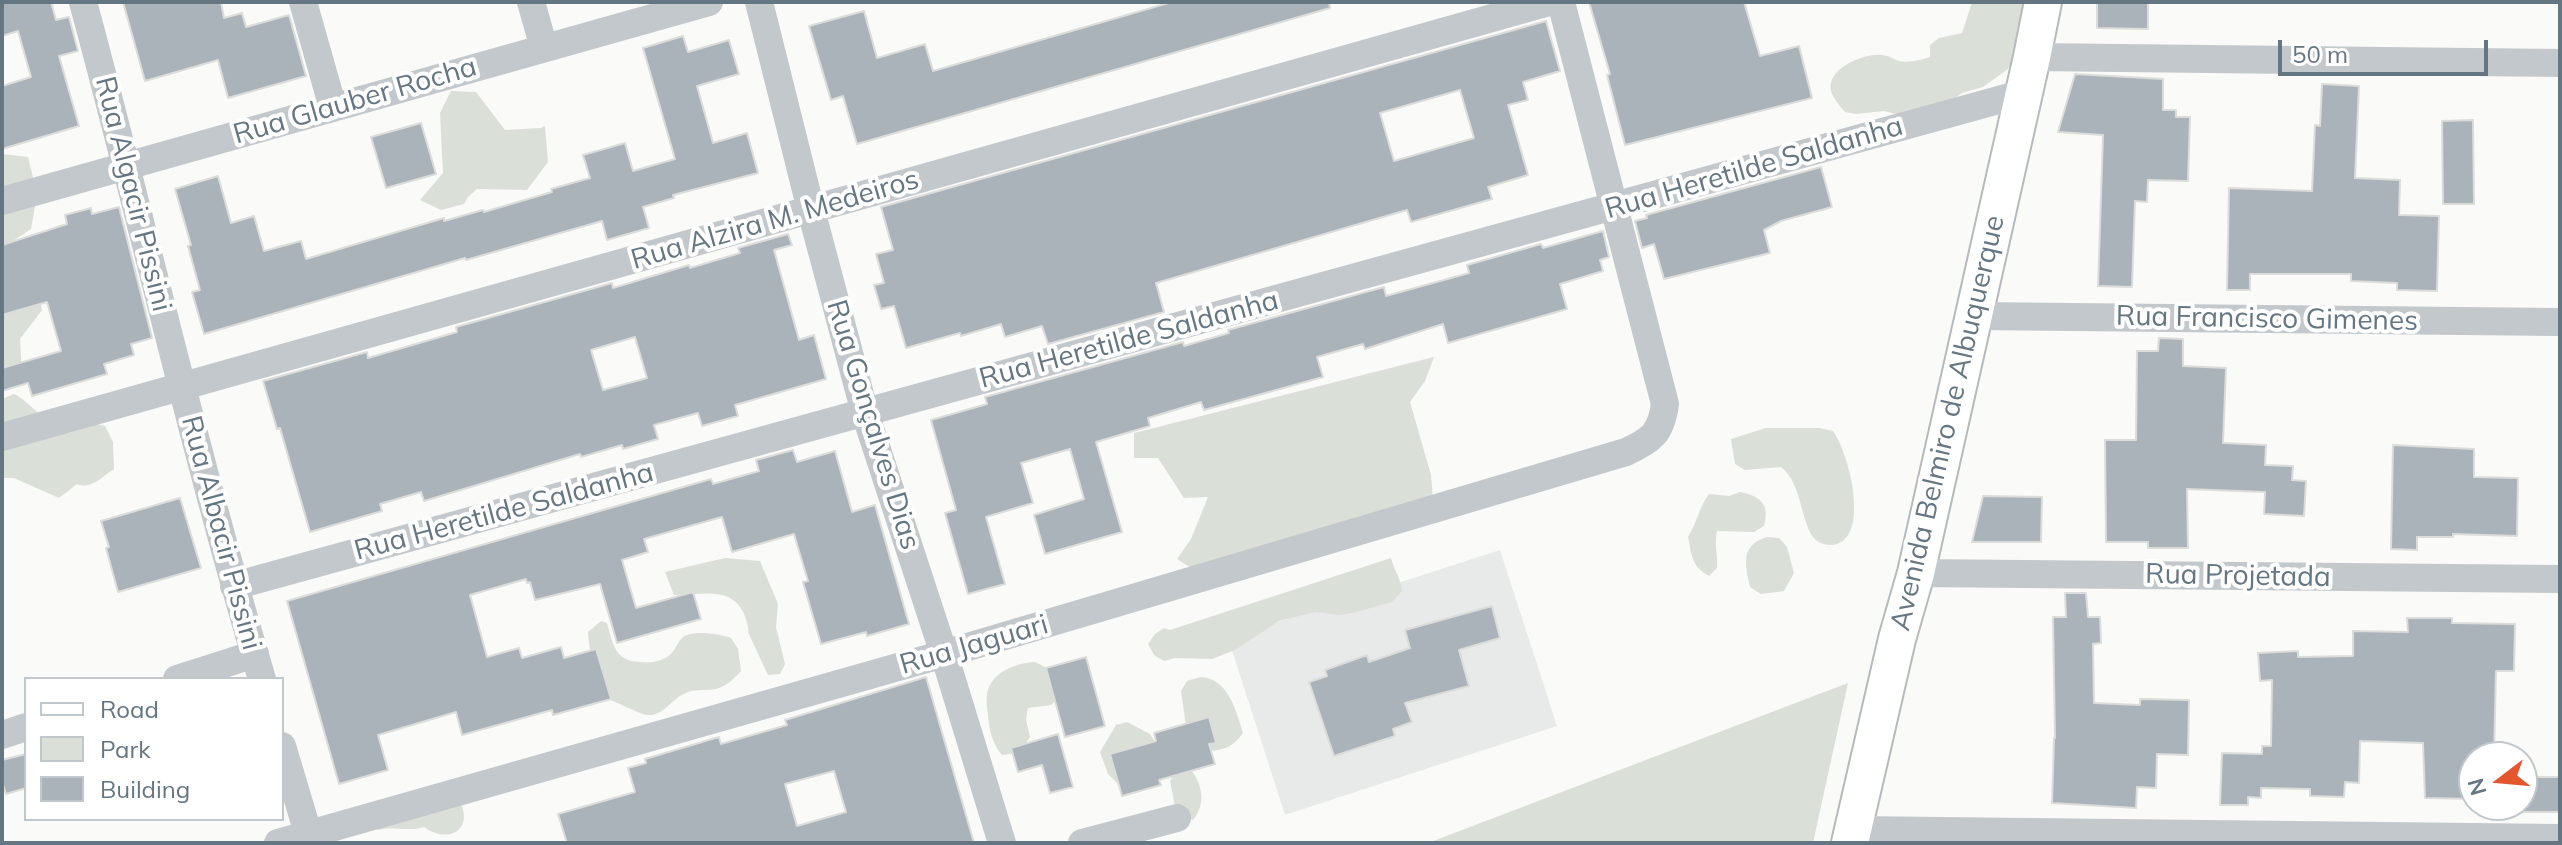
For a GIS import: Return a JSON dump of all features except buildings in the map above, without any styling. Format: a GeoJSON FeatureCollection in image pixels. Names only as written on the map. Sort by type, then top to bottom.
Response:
{"type":"FeatureCollection","features":[{"type":"Feature","properties":{"kind":"main road","name":"Avenida Belmiro de Albuquerque"},"geometry":{"type":"LineString","coordinates":[[1851,837],[1897,639],[1916,573],[2043,2]]}},
{"type":"Feature","properties":{"kind":"street","name":"Rua Algacir Pissini"},"geometry":{"type":"LineString","coordinates":[[83,2],[127,165],[181,387]]}},
{"type":"Feature","properties":{"kind":"street"},"geometry":{"type":"LineString","coordinates":[[303,2],[333,108]]}},
{"type":"Feature","properties":{"kind":"street"},"geometry":{"type":"LineString","coordinates":[[531,2],[544,48]]}},
{"type":"Feature","properties":{"kind":"street","name":"Rua Glauber Rocha"},"geometry":{"type":"LineString","coordinates":[[2,201],[709,2]]}},
{"type":"Feature","properties":{"kind":"street","name":"Rua Gonçalves Dias"},"geometry":{"type":"LineString","coordinates":[[759,2],[865,413],[1002,843]]}},
{"type":"Feature","properties":{"kind":"street","name":"Rua Alzira M. Medeiros"},"geometry":{"type":"LineString","coordinates":[[2,437],[1549,2]]}},
{"type":"Feature","properties":{"kind":"street"},"geometry":{"type":"LineString","coordinates":[[1561,2],[1615,207]]}},
{"type":"Feature","properties":{"kind":"street"},"geometry":{"type":"LineString","coordinates":[[2032,57],[2560,63]]}},
{"type":"Feature","properties":{"kind":"street","name":"Rua Heretilde Saldanha"},"geometry":{"type":"LineString","coordinates":[[234,586],[2024,93]]}},
{"type":"Feature","properties":{"kind":"street","name":"Rua Jaguari"},"geometry":{"type":"LineString","coordinates":[[278,843],[310,839],[944,654],[1626,452],[1645,443],[1661,427],[1665,404],[1615,207]]}},
{"type":"Feature","properties":{"kind":"street","name":"Rua Francisco Gimenes"},"geometry":{"type":"LineString","coordinates":[[1974,316],[2560,322]]}},
{"type":"Feature","properties":{"kind":"street","name":"Rua Albacir Pissini"},"geometry":{"type":"LineString","coordinates":[[181,387],[258,667]]}},
{"type":"Feature","properties":{"kind":"street","name":"Rua Projetada"},"geometry":{"type":"LineString","coordinates":[[1916,573],[2560,579]]}},
{"type":"Feature","properties":{"kind":"street"},"geometry":{"type":"LineString","coordinates":[[190,677],[258,667]]}},
{"type":"Feature","properties":{"kind":"street"},"geometry":{"type":"LineString","coordinates":[[2,735],[24,728]]}},
{"type":"Feature","properties":{"kind":"street"},"geometry":{"type":"LineString","coordinates":[[284,753],[310,839]]}},
{"type":"Feature","properties":{"kind":"street"},"geometry":{"type":"LineString","coordinates":[[1082,843],[1177,818]]}},
{"type":"Feature","properties":{"kind":"street"},"geometry":{"type":"LineString","coordinates":[[1851,837],[2560,838]]}},
{"type":"Feature","properties":{"kind":"shaded area"},"geometry":{"type":"Polygon","coordinates":[[[1500,550],[1557,726],[1285,815],[1228,638],[1500,550]]]}},
{"type":"Feature","properties":{"kind":"green space"},"geometry":{"type":"Polygon","coordinates":[[[1972,2],[2026,2],[2017,48],[2008,69],[1983,87],[1962,93],[1943,107],[1908,117],[1884,111],[1856,114],[1845,112],[1839,105],[1832,94],[1831,83],[1840,69],[1874,55],[1903,62],[1930,57],[1930,45],[1939,38],[1962,33],[1972,2]]]}},
{"type":"Feature","properties":{"kind":"green space"},"geometry":{"type":"Polygon","coordinates":[[[451,91],[476,92],[505,130],[545,126],[548,162],[527,190],[477,189],[464,204],[441,210],[420,200],[443,173],[440,113],[451,91]]]}},
{"type":"Feature","properties":{"kind":"green space"},"geometry":{"type":"Polygon","coordinates":[[[2,154],[28,157],[37,194],[31,229],[10,243],[2,244],[2,154]]]}},
{"type":"Feature","properties":{"kind":"green space"},"geometry":{"type":"Polygon","coordinates":[[[37,285],[42,310],[20,339],[22,376],[2,382],[2,311],[37,285]]]}},
{"type":"Feature","properties":{"kind":"green space"},"geometry":{"type":"Polygon","coordinates":[[[1434,357],[1425,381],[1410,402],[1431,475],[1433,500],[1196,571],[1177,559],[1191,539],[1208,497],[1184,498],[1158,458],[1134,458],[1134,433],[1434,357]]]}},
{"type":"Feature","properties":{"kind":"green space"},"geometry":{"type":"Polygon","coordinates":[[[14,394],[46,417],[105,426],[113,442],[114,469],[92,484],[77,484],[59,498],[14,478],[2,478],[2,399],[14,394]]]}},
{"type":"Feature","properties":{"kind":"green space"},"geometry":{"type":"Polygon","coordinates":[[[1766,428],[1833,431],[1850,473],[1854,509],[1847,537],[1837,544],[1823,544],[1813,537],[1794,485],[1781,467],[1745,470],[1735,464],[1731,439],[1766,428]]]}},
{"type":"Feature","properties":{"kind":"green space"},"geometry":{"type":"Polygon","coordinates":[[[1740,492],[1758,499],[1765,507],[1764,526],[1754,532],[1717,531],[1717,568],[1709,576],[1696,564],[1688,537],[1709,494],[1729,496],[1740,492]]]}},
{"type":"Feature","properties":{"kind":"green space"},"geometry":{"type":"Polygon","coordinates":[[[1767,537],[1779,538],[1787,547],[1794,573],[1784,591],[1761,594],[1750,587],[1746,557],[1752,545],[1767,537]]]}},
{"type":"Feature","properties":{"kind":"green space"},"geometry":{"type":"Polygon","coordinates":[[[725,558],[760,561],[778,604],[776,627],[785,664],[780,674],[768,675],[747,630],[749,632],[745,617],[732,599],[712,594],[674,595],[665,572],[725,558]]]}},
{"type":"Feature","properties":{"kind":"green space"},"geometry":{"type":"Polygon","coordinates":[[[1391,558],[1402,591],[1392,602],[1352,613],[1315,612],[1279,621],[1235,650],[1212,659],[1175,658],[1164,661],[1154,655],[1148,644],[1164,628],[1170,630],[1391,558]]]}},
{"type":"Feature","properties":{"kind":"green space"},"geometry":{"type":"Polygon","coordinates":[[[601,621],[607,623],[616,650],[632,661],[664,659],[687,635],[698,633],[731,638],[738,649],[741,671],[723,686],[688,692],[657,713],[648,715],[639,712],[607,699],[592,658],[588,632],[601,621]]]}},
{"type":"Feature","properties":{"kind":"green space"},"geometry":{"type":"Polygon","coordinates":[[[1035,662],[1057,673],[1060,696],[1051,705],[1028,708],[1026,720],[1030,737],[1018,750],[1002,755],[993,741],[989,725],[989,687],[1005,670],[1035,662]]]}},
{"type":"Feature","properties":{"kind":"green space"},"geometry":{"type":"Polygon","coordinates":[[[1200,677],[1218,683],[1224,689],[1237,715],[1243,733],[1226,748],[1202,751],[1187,733],[1181,691],[1187,681],[1200,677]]]}},
{"type":"Feature","properties":{"kind":"green space"},"geometry":{"type":"Polygon","coordinates":[[[1848,683],[1813,843],[1428,843],[1848,683]]]}},
{"type":"Feature","properties":{"kind":"green space"},"geometry":{"type":"Polygon","coordinates":[[[1127,722],[1150,734],[1156,744],[1124,790],[1108,774],[1100,752],[1116,725],[1127,722]]]}},
{"type":"Feature","properties":{"kind":"green space"},"geometry":{"type":"Polygon","coordinates":[[[1190,769],[1198,781],[1201,794],[1200,807],[1193,820],[1180,816],[1170,781],[1177,770],[1190,769]]]}},
{"type":"Feature","properties":{"kind":"green space"},"geometry":{"type":"Polygon","coordinates":[[[459,800],[464,819],[462,826],[450,834],[433,832],[424,827],[379,830],[368,824],[459,800]]]}}]}
